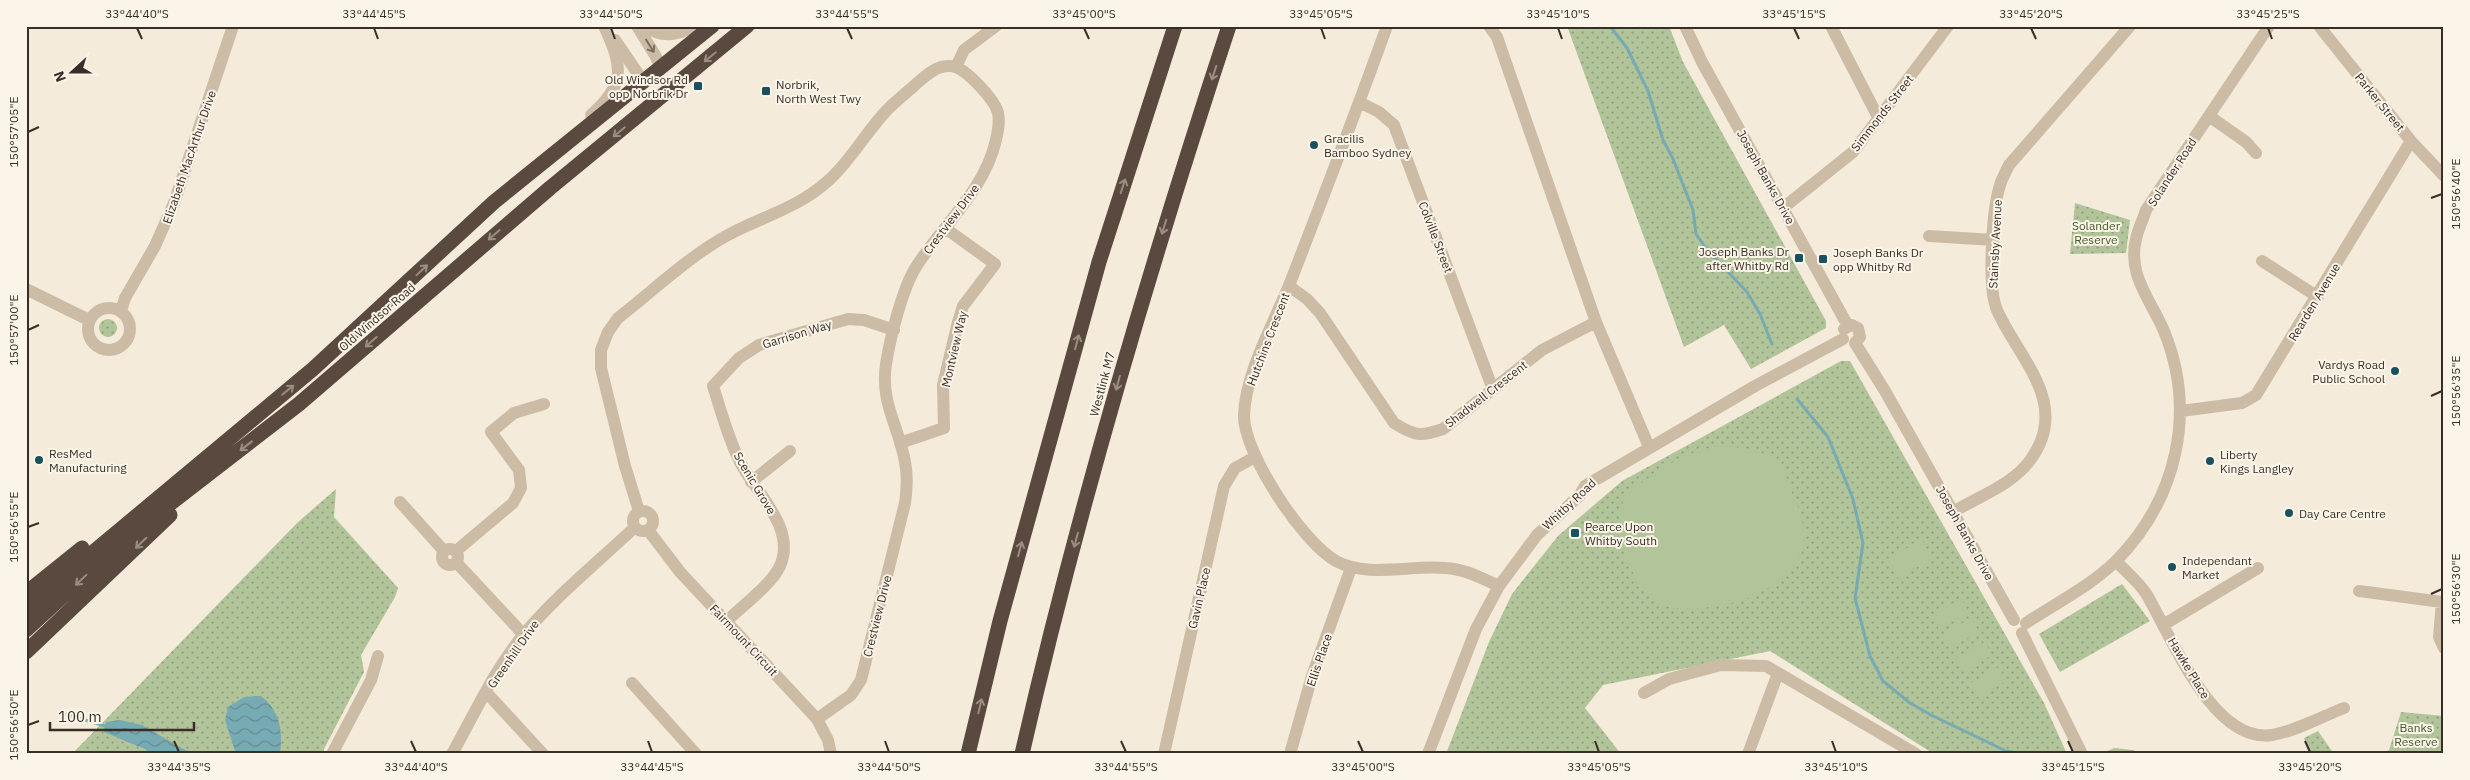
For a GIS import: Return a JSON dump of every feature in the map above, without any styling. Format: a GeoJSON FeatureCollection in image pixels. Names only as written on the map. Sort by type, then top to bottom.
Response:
{"type":"FeatureCollection","features":[{"type":"Feature","properties":{"kind":"highway","name":"Old Windsor Road"},"geometry":{"type":"LineString","coordinates":[[26,612],[73,568],[313,369],[494,202],[712,26]]}},
{"type":"Feature","properties":{"kind":"highway","name":"Old Windsor Road"},"geometry":{"type":"LineString","coordinates":[[26,630],[127,537],[299,404],[509,222],[747,26]]}},
{"type":"Feature","properties":{"kind":"highway"},"geometry":{"type":"LineString","coordinates":[[968,754],[1002,612],[1099,262],[1175,26]]}},
{"type":"Feature","properties":{"kind":"highway","name":"Westlink M7"},"geometry":{"type":"LineString","coordinates":[[1022,754],[1041,670],[1126,352],[1229,26]]}},
{"type":"Feature","properties":{"kind":"highway"},"geometry":{"type":"LineString","coordinates":[[657,101],[662,80],[661,68]]}},
{"type":"Feature","properties":{"kind":"highway"},"geometry":{"type":"LineString","coordinates":[[643,81],[657,101]]}},
{"type":"Feature","properties":{"kind":"highway"},"geometry":{"type":"LineString","coordinates":[[26,593],[155,491],[209,454]]}},
{"type":"Feature","properties":{"kind":"highway"},"geometry":{"type":"LineString","coordinates":[[26,652],[227,461]]}},
{"type":"Feature","properties":{"kind":"street","name":"Elizabeth MacArthur Drive"},"geometry":{"type":"LineString","coordinates":[[121,311],[125,298],[155,246],[171,211],[233,26]]}},
{"type":"Feature","properties":{"kind":"street"},"geometry":{"type":"LineString","coordinates":[[605,26],[643,81]]}},
{"type":"Feature","properties":{"kind":"street"},"geometry":{"type":"LineString","coordinates":[[494,202],[607,101],[613,92],[619,76],[618,63],[605,26]]}},
{"type":"Feature","properties":{"kind":"street"},"geometry":{"type":"LineString","coordinates":[[637,26],[661,68]]}},
{"type":"Feature","properties":{"kind":"street"},"geometry":{"type":"LineString","coordinates":[[645,26],[657,34],[667,35],[681,33],[695,26]]}},
{"type":"Feature","properties":{"kind":"street"},"geometry":{"type":"LineString","coordinates":[[639,511],[625,466],[601,368],[600,350],[608,332],[618,318],[720,240],[775,215],[802,200],[826,183],[843,167],[887,110],[938,68],[956,67],[964,50],[996,26]]}},
{"type":"Feature","properties":{"kind":"street","name":"Hutchins Crescent"},"geometry":{"type":"LineString","coordinates":[[1387,26],[1289,286],[1257,362],[1248,391],[1244,417],[1255,457],[1309,540],[1334,560],[1351,568],[1445,568],[1473,574],[1498,586]]}},
{"type":"Feature","properties":{"kind":"street"},"geometry":{"type":"LineString","coordinates":[[1489,26],[1498,38],[1596,322],[1649,447]]}},
{"type":"Feature","properties":{"kind":"street","name":"Joseph Banks Drive"},"geometry":{"type":"LineString","coordinates":[[1686,26],[1702,62],[1848,326],[1842,333],[1885,391],[2020,626],[2082,754]]}},
{"type":"Feature","properties":{"kind":"street"},"geometry":{"type":"LineString","coordinates":[[1831,26],[1879,119]]}},
{"type":"Feature","properties":{"kind":"street","name":"Simmonds Street"},"geometry":{"type":"LineString","coordinates":[[1783,208],[1853,152],[1948,26]]}},
{"type":"Feature","properties":{"kind":"street","name":"Stainsby Avenue"},"geometry":{"type":"LineString","coordinates":[[1953,512],[2007,480],[2025,466],[2036,450],[2045,418],[2045,405],[2037,378],[1997,311],[1992,297],[1991,277],[2000,183],[2009,165],[2130,26]]}},
{"type":"Feature","properties":{"kind":"street","name":"Solander Road"},"geometry":{"type":"LineString","coordinates":[[2020,626],[2088,584],[2116,561],[2150,521],[2165,488],[2174,460],[2181,411],[2174,360],[2163,328],[2136,274],[2134,261],[2136,239],[2146,210],[2269,26]]}},
{"type":"Feature","properties":{"kind":"street","name":"Parker Street"},"geometry":{"type":"LineString","coordinates":[[2319,26],[2411,141],[2444,176]]}},
{"type":"Feature","properties":{"kind":"street","name":"Crestview Drive"},"geometry":{"type":"LineString","coordinates":[[817,719],[851,695],[861,680],[905,503],[908,481],[900,443],[886,402],[885,383],[886,364],[906,289],[915,269],[977,186],[988,165],[999,122],[994,101],[956,67]]}},
{"type":"Feature","properties":{"kind":"street","name":"Colville Street"},"geometry":{"type":"LineString","coordinates":[[1359,102],[1379,112],[1394,125],[1492,388]]}},
{"type":"Feature","properties":{"kind":"street"},"geometry":{"type":"LineString","coordinates":[[2208,116],[2246,142],[2256,153]]}},
{"type":"Feature","properties":{"kind":"street","name":"Rearden Avenue"},"geometry":{"type":"LineString","coordinates":[[2181,411],[2242,403],[2256,395],[2318,297],[2411,141]]}},
{"type":"Feature","properties":{"kind":"street","name":"Montview Way"},"geometry":{"type":"LineString","coordinates":[[900,443],[944,428],[943,386],[958,322],[963,306],[995,264],[945,228]]}},
{"type":"Feature","properties":{"kind":"street"},"geometry":{"type":"LineString","coordinates":[[1929,236],[1994,240]]}},
{"type":"Feature","properties":{"kind":"street"},"geometry":{"type":"LineString","coordinates":[[2262,261],[2318,297]]}},
{"type":"Feature","properties":{"kind":"street","name":"Shadwell Crescent"},"geometry":{"type":"LineString","coordinates":[[1289,286],[1308,299],[1320,313],[1394,423],[1409,433],[1424,435],[1443,429],[1542,350],[1596,322]]}},
{"type":"Feature","properties":{"kind":"street"},"geometry":{"type":"LineString","coordinates":[[26,289],[89,320]]}},
{"type":"Feature","properties":{"kind":"street"},"geometry":{"type":"LineString","coordinates":[[109,308],[121,311],[127,316],[131,326],[130,334],[124,346],[118,349],[104,350],[94,345],[88,332],[89,320],[100,310],[109,308]]}},
{"type":"Feature","properties":{"kind":"street","name":"Garrison Way"},"geometry":{"type":"LineString","coordinates":[[713,386],[739,358],[759,345],[848,319],[864,320],[894,330]]}},
{"type":"Feature","properties":{"kind":"street","name":"Whitby Road"},"geometry":{"type":"LineString","coordinates":[[1428,754],[1476,629],[1498,586],[1537,535],[1580,495],[1585,486],[1649,447],[1849,341]]}},
{"type":"Feature","properties":{"kind":"street","name":"Scenic Grove"},"geometry":{"type":"LineString","coordinates":[[713,386],[740,463],[776,519],[782,536],[783,552],[781,565],[773,577],[727,621]]}},
{"type":"Feature","properties":{"kind":"street"},"geometry":{"type":"LineString","coordinates":[[452,555],[513,503],[521,488],[519,470],[491,432],[514,413],[544,404]]}},
{"type":"Feature","properties":{"kind":"street"},"geometry":{"type":"LineString","coordinates":[[751,482],[790,451]]}},
{"type":"Feature","properties":{"kind":"street","name":"Gavin Place"},"geometry":{"type":"LineString","coordinates":[[1164,754],[1224,486],[1235,468],[1255,457]]}},
{"type":"Feature","properties":{"kind":"street"},"geometry":{"type":"LineString","coordinates":[[400,502],[452,555],[524,635]]}},
{"type":"Feature","properties":{"kind":"street"},"geometry":{"type":"LineString","coordinates":[[646,510],[652,515],[653,522],[648,530],[641,531],[635,527],[633,518],[639,511],[646,510]]}},
{"type":"Feature","properties":{"kind":"street","name":"Greenhill Drive"},"geometry":{"type":"LineString","coordinates":[[452,754],[486,692],[524,635],[556,600],[635,527]]}},
{"type":"Feature","properties":{"kind":"street","name":"Fairmount Circuit"},"geometry":{"type":"LineString","coordinates":[[648,530],[680,572],[817,719],[828,740],[831,754]]}},
{"type":"Feature","properties":{"kind":"street","name":"Hawke Place"},"geometry":{"type":"LineString","coordinates":[[2116,561],[2145,592],[2201,691],[2215,710],[2230,723],[2246,732],[2271,735],[2344,708]]}},
{"type":"Feature","properties":{"kind":"street","name":"Ellis Place"},"geometry":{"type":"LineString","coordinates":[[1290,754],[1312,676],[1351,568]]}},
{"type":"Feature","properties":{"kind":"street"},"geometry":{"type":"LineString","coordinates":[[2162,625],[2258,568]]}},
{"type":"Feature","properties":{"kind":"street"},"geometry":{"type":"LineString","coordinates":[[2359,591],[2442,602],[2439,637],[2444,648]]}},
{"type":"Feature","properties":{"kind":"street"},"geometry":{"type":"LineString","coordinates":[[332,754],[371,680],[378,656]]}},
{"type":"Feature","properties":{"kind":"street"},"geometry":{"type":"LineString","coordinates":[[1644,693],[1669,679],[1721,665],[1766,666],[1916,754]]}},
{"type":"Feature","properties":{"kind":"street"},"geometry":{"type":"LineString","coordinates":[[1748,754],[1778,673]]}},
{"type":"Feature","properties":{"kind":"street"},"geometry":{"type":"LineString","coordinates":[[632,683],[696,754]]}},
{"type":"Feature","properties":{"kind":"street"},"geometry":{"type":"LineString","coordinates":[[486,692],[543,754]]}},
{"type":"Feature","properties":{"kind":"green space"},"geometry":{"type":"Polygon","coordinates":[[[1567,26],[1669,26],[1683,62],[1826,321],[1826,328],[1751,369],[1724,325],[1684,347],[1567,26]]]}},
{"type":"Feature","properties":{"kind":"green space","name":"Solander Reserve"},"geometry":{"type":"Polygon","coordinates":[[[2075,203],[2130,220],[2126,253],[2070,254],[2075,203]]]}},
{"type":"Feature","properties":{"kind":"green space"},"geometry":{"type":"Polygon","coordinates":[[[108,319],[114,322],[117,328],[114,334],[108,337],[102,334],[99,328],[102,322],[108,319]]]}},
{"type":"Feature","properties":{"kind":"green space"},"geometry":{"type":"Polygon","coordinates":[[[1841,361],[1850,361],[2044,703],[2067,754],[1934,754],[1770,651],[1603,685],[1585,708],[1621,754],[1446,754],[1489,642],[1512,594],[1558,536],[1622,481],[1841,361]]]}},
{"type":"Feature","properties":{"kind":"green space"},"geometry":{"type":"Polygon","coordinates":[[[1722,446],[1745,448],[1760,452],[1773,459],[1781,467],[1801,516],[1804,539],[1801,553],[1798,560],[1782,577],[1763,591],[1748,598],[1722,605],[1692,609],[1667,606],[1658,602],[1649,594],[1641,585],[1629,564],[1622,541],[1619,518],[1624,496],[1670,464],[1695,452],[1722,446]]]}},
{"type":"Feature","properties":{"kind":"green space"},"geometry":{"type":"Polygon","coordinates":[[[336,489],[334,517],[398,588],[395,597],[361,655],[364,672],[324,749],[324,754],[72,754],[297,523],[336,489]]]}},
{"type":"Feature","properties":{"kind":"green space"},"geometry":{"type":"Polygon","coordinates":[[[1922,540],[1932,559],[1897,578],[1887,559],[1922,540]]]}},
{"type":"Feature","properties":{"kind":"green space"},"geometry":{"type":"Polygon","coordinates":[[[2122,584],[2150,621],[2060,672],[2039,634],[2122,584]]]}},
{"type":"Feature","properties":{"kind":"green space"},"geometry":{"type":"Polygon","coordinates":[[[1961,599],[1969,612],[1939,629],[1931,615],[1961,599]]]}},
{"type":"Feature","properties":{"kind":"green space"},"geometry":{"type":"Polygon","coordinates":[[[1971,618],[1979,632],[1949,648],[1942,635],[1971,618]]]}},
{"type":"Feature","properties":{"kind":"green space"},"geometry":{"type":"Polygon","coordinates":[[[1985,642],[1992,655],[1963,672],[1955,658],[1985,642]]]}},
{"type":"Feature","properties":{"kind":"green space"},"geometry":{"type":"Polygon","coordinates":[[[1999,667],[2006,681],[1977,697],[1969,684],[1999,667]]]}},
{"type":"Feature","properties":{"kind":"green space","name":"Banks Reserve"},"geometry":{"type":"Polygon","coordinates":[[[2401,712],[2444,716],[2444,754],[2382,754],[2389,750],[2401,712]]]}},
{"type":"Feature","properties":{"kind":"green space"},"geometry":{"type":"Polygon","coordinates":[[[2318,731],[2334,754],[2311,754],[2304,738],[2318,731]]]}},
{"type":"Feature","properties":{"kind":"green space"},"geometry":{"type":"Polygon","coordinates":[[[2114,748],[2133,750],[2140,754],[2101,754],[2114,748]]]}},
{"type":"Feature","properties":{"kind":"water"},"geometry":{"type":"Polygon","coordinates":[[[261,696],[272,708],[279,722],[281,737],[280,754],[236,754],[225,720],[228,707],[244,697],[261,696]]]}},
{"type":"Feature","properties":{"kind":"water"},"geometry":{"type":"Polygon","coordinates":[[[120,720],[142,725],[192,754],[151,754],[145,749],[104,732],[106,722],[120,720]]]}},
{"type":"Feature","properties":{"kind":"waterway"},"geometry":{"type":"LineString","coordinates":[[1610,26],[1627,48],[1648,91],[1663,140],[1673,159],[1693,210],[1696,234],[1708,251],[1747,292],[1760,314],[1772,344]]}},
{"type":"Feature","properties":{"kind":"waterway"},"geometry":{"type":"LineString","coordinates":[[1797,399],[1828,437],[1853,499],[1863,543],[1855,598],[1870,656],[1883,681],[1910,703],[1931,715],[2006,751],[2025,754]]}},
{"type":"Feature","properties":{"kind":"waterway"},"geometry":{"type":"LineString","coordinates":[[66,714],[108,727]]}},
{"type":"Feature","properties":{"kind":"place","name":"Old Windsor Rd opp Norbrik Dr"},"geometry":{"type":"Point","coordinates":[698,86]}},
{"type":"Feature","properties":{"kind":"place","name":"Norbrik, North West Twy"},"geometry":{"type":"Point","coordinates":[766,91]}},
{"type":"Feature","properties":{"kind":"place","name":"Gracilis Bamboo Sydney"},"geometry":{"type":"Point","coordinates":[1314,145]}},
{"type":"Feature","properties":{"kind":"place","name":"Joseph Banks Dr after Whitby Rd"},"geometry":{"type":"Point","coordinates":[1799,258]}},
{"type":"Feature","properties":{"kind":"place","name":"Joseph Banks Dr opp Whitby Rd"},"geometry":{"type":"Point","coordinates":[1823,259]}},
{"type":"Feature","properties":{"kind":"place","name":"Vardys Road Public School"},"geometry":{"type":"Point","coordinates":[2395,371]}},
{"type":"Feature","properties":{"kind":"place","name":"ResMed Manufacturing"},"geometry":{"type":"Point","coordinates":[39,460]}},
{"type":"Feature","properties":{"kind":"place","name":"Liberty Kings Langley"},"geometry":{"type":"Point","coordinates":[2210,461]}},
{"type":"Feature","properties":{"kind":"place","name":"Day Care Centre"},"geometry":{"type":"Point","coordinates":[2289,513]}},
{"type":"Feature","properties":{"kind":"place","name":"Pearce Upon Whitby South"},"geometry":{"type":"Point","coordinates":[1575,533]}},
{"type":"Feature","properties":{"kind":"place","name":"Independant Market"},"geometry":{"type":"Point","coordinates":[2172,567]}}]}
